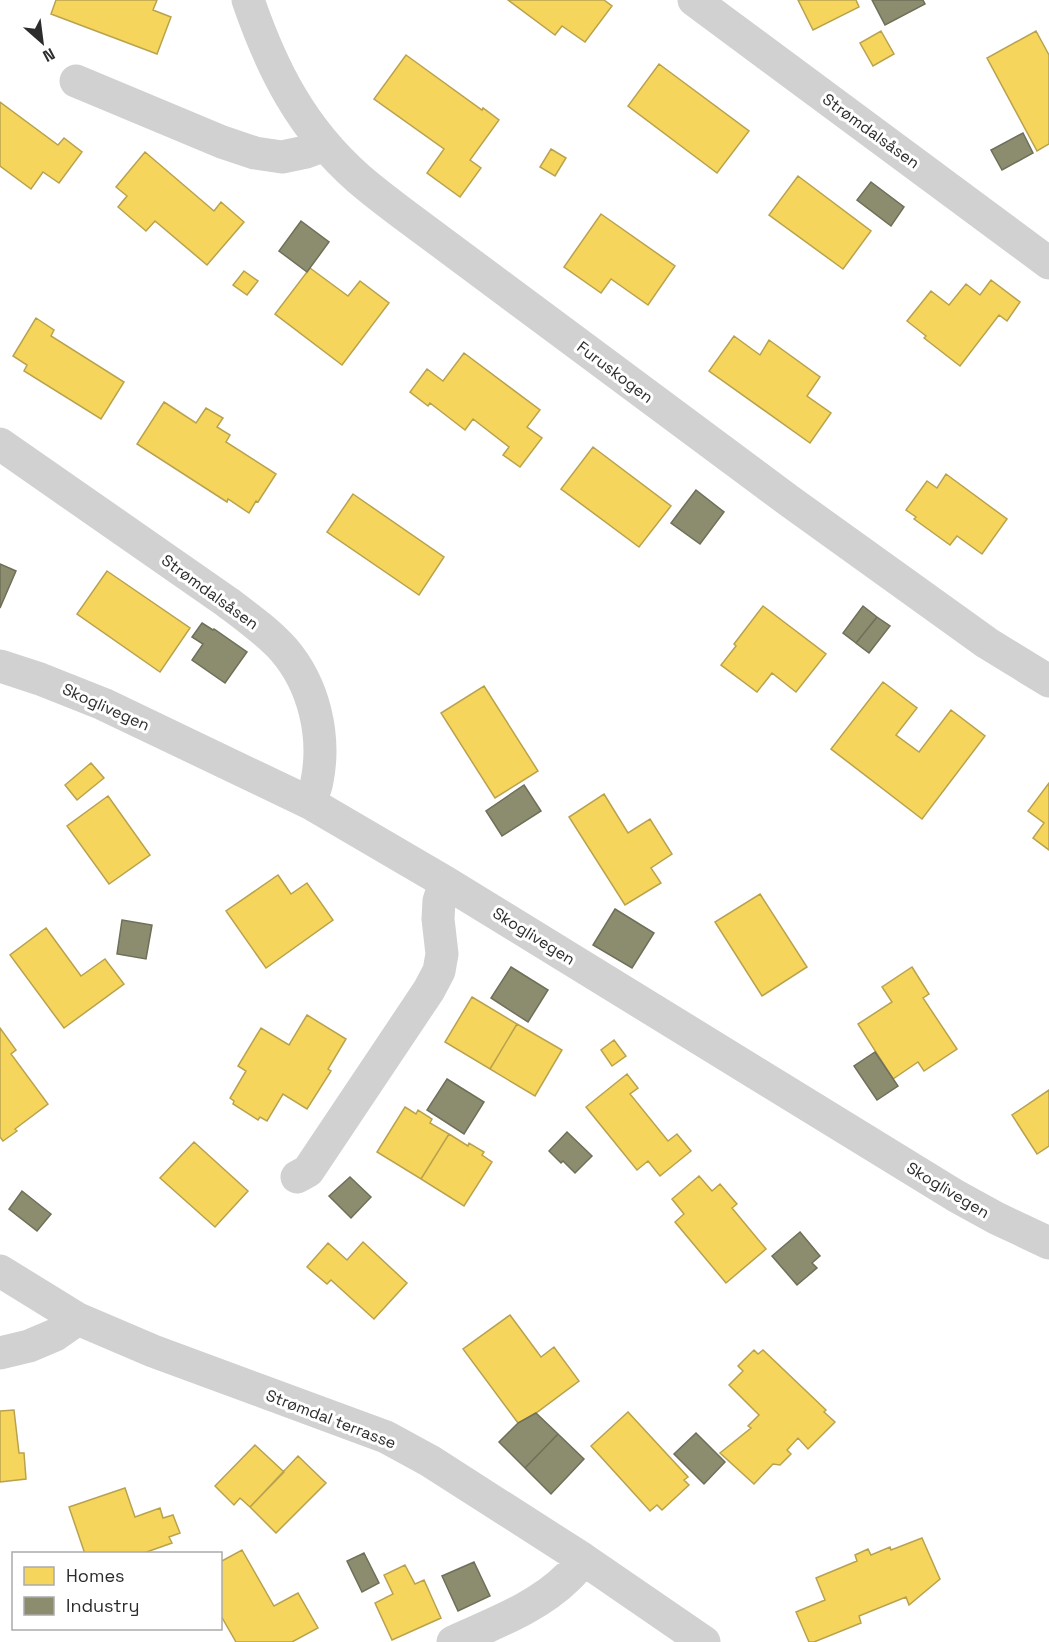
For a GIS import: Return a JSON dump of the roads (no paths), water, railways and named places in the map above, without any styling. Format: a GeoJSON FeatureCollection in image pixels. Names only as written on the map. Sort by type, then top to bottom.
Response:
{"type":"FeatureCollection","features":[{"type":"Feature","properties":{"kind":"street","name":"Furuskogen"},"geometry":{"type":"LineString","coordinates":[[248,0],[282,84],[300,113],[325,145],[358,178],[778,493],[987,643],[1049,681]]}},
{"type":"Feature","properties":{"kind":"street","name":"Strømdalsåsen"},"geometry":{"type":"LineString","coordinates":[[694,0],[1049,262]]}},
{"type":"Feature","properties":{"kind":"street"},"geometry":{"type":"LineString","coordinates":[[76,81],[222,142],[255,153],[282,157],[325,145]]}},
{"type":"Feature","properties":{"kind":"street","name":"Strømdalsåsen"},"geometry":{"type":"LineString","coordinates":[[0,444],[227,602],[260,627],[284,650],[303,677],[317,722],[319,752],[317,780],[310,803]]}},
{"type":"Feature","properties":{"kind":"street","name":"Skoglivegen"},"geometry":{"type":"LineString","coordinates":[[0,666],[103,704],[310,803],[445,882],[956,1196],[1049,1243]]}},
{"type":"Feature","properties":{"kind":"street"},"geometry":{"type":"LineString","coordinates":[[297,1177],[308,1171],[434,980],[442,954],[438,919],[439,901],[445,882]]}},
{"type":"Feature","properties":{"kind":"street","name":"Strømdal terrasse"},"geometry":{"type":"LineString","coordinates":[[0,1271],[78,1319],[164,1355],[386,1437],[430,1461],[583,1559],[704,1642]]}},
{"type":"Feature","properties":{"kind":"street"},"geometry":{"type":"LineString","coordinates":[[0,1353],[46,1339],[78,1319]]}},
{"type":"Feature","properties":{"kind":"street"},"geometry":{"type":"LineString","coordinates":[[453,1642],[523,1609],[549,1593],[569,1577],[583,1559]]}}]}
